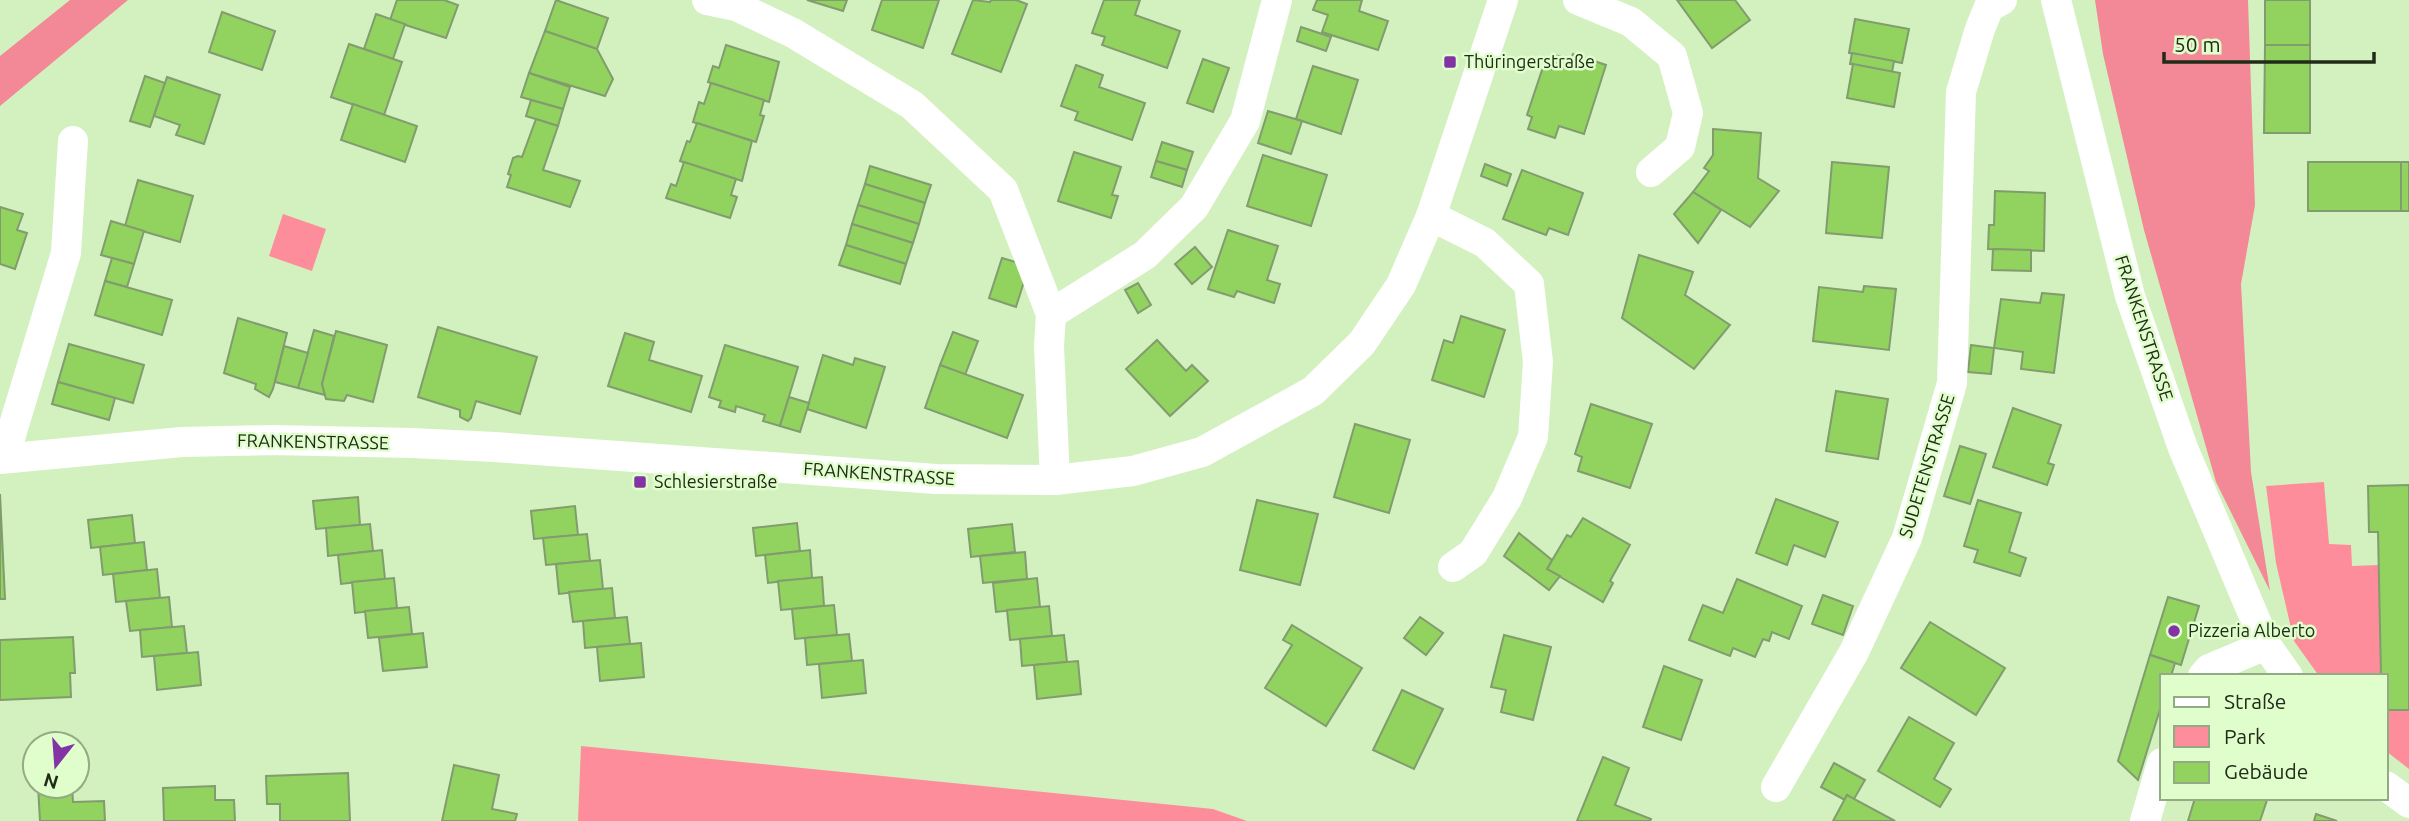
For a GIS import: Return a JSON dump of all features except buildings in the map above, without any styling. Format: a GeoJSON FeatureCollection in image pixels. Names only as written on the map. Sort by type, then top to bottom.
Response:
{"type":"FeatureCollection","features":[{"type":"Feature","properties":{"kind":"street"},"geometry":{"type":"LineString","coordinates":[[707,0],[737,3],[793,33],[912,105],[1003,190],[1051,314],[1049,346],[1055,480]]}},
{"type":"Feature","properties":{"kind":"street"},"geometry":{"type":"LineString","coordinates":[[1051,314],[1145,255],[1194,207],[1245,121],[1277,0]]}},
{"type":"Feature","properties":{"kind":"street","name":"FRANKENSTRASSE"},"geometry":{"type":"LineString","coordinates":[[73,141],[66,253],[2,459],[182,442],[273,440],[495,447],[936,479],[1055,480],[1133,471],[1202,452],[1313,391],[1362,343],[1401,285],[1431,216],[1503,0]]}},
{"type":"Feature","properties":{"kind":"street"},"geometry":{"type":"LineString","coordinates":[[1578,0],[1631,22],[1672,56],[1688,113],[1680,147],[1651,172]]}},
{"type":"Feature","properties":{"kind":"street","name":"SUDETENSTRASSE"},"geometry":{"type":"LineString","coordinates":[[1776,787],[1854,652],[1907,538],[1952,383],[1961,92],[1989,7],[2002,0]]}},
{"type":"Feature","properties":{"kind":"street","name":"FRANKENSTRASSE"},"geometry":{"type":"LineString","coordinates":[[2056,0],[2130,296],[2183,448],[2266,645],[2287,674]]}},
{"type":"Feature","properties":{"kind":"street"},"geometry":{"type":"LineString","coordinates":[[1431,216],[1485,243],[1529,284],[1538,362],[1533,437],[1507,498],[1473,553],[1453,567]]}},
{"type":"Feature","properties":{"kind":"street"},"geometry":{"type":"LineString","coordinates":[[2205,674],[2209,669],[2266,645]]}},
{"type":"Feature","properties":{"kind":"street"},"geometry":{"type":"LineString","coordinates":[[2145,821],[2160,771]]}},
{"type":"Feature","properties":{"kind":"street"},"geometry":{"type":"LineString","coordinates":[[2388,787],[2409,803]]}},
{"type":"Feature","properties":{"kind":"green space"},"geometry":{"type":"Polygon","coordinates":[[[283,214],[326,229],[312,271],[269,256],[283,214]]]}},
{"type":"Feature","properties":{"kind":"green space"},"geometry":{"type":"Polygon","coordinates":[[[2324,482],[2329,544],[2351,545],[2352,566],[2379,565],[2381,674],[2318,674],[2294,641],[2276,563],[2266,486],[2324,482]]]}},
{"type":"Feature","properties":{"kind":"green space"},"geometry":{"type":"Polygon","coordinates":[[[2388,710],[2409,710],[2409,769],[2388,753],[2388,710]]]}},
{"type":"Feature","properties":{"kind":"green space"},"geometry":{"type":"Polygon","coordinates":[[[581,746],[1213,809],[1247,821],[578,821],[581,746]]]}},
{"type":"Feature","properties":{"kind":"shaded area"},"geometry":{"type":"Polygon","coordinates":[[[70,0],[128,0],[0,106],[0,56],[70,0]]]}},
{"type":"Feature","properties":{"kind":"shaded area"},"geometry":{"type":"Polygon","coordinates":[[[2095,0],[2248,0],[2255,205],[2241,284],[2251,472],[2270,591],[2216,482],[2144,230],[2103,54],[2095,0]]]}},
{"type":"Feature","properties":{"kind":"place","name":"Thüringerstraße"},"geometry":{"type":"Point","coordinates":[1450,62]}},
{"type":"Feature","properties":{"kind":"place","name":"Schlesierstraße"},"geometry":{"type":"Point","coordinates":[640,482]}},
{"type":"Feature","properties":{"kind":"place","name":"Pizzeria Alberto"},"geometry":{"type":"Point","coordinates":[2174,631]}}]}
